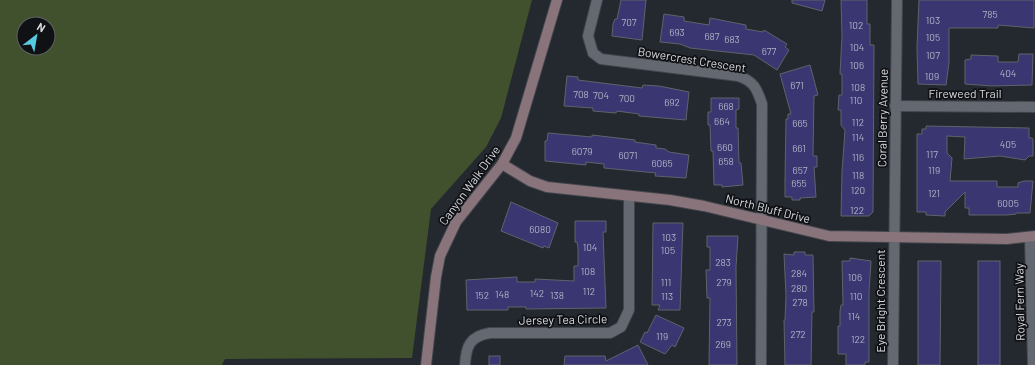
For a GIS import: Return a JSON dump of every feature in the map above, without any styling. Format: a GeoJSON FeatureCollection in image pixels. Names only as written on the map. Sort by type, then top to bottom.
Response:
{"type":"FeatureCollection","features":[{"type":"Feature","properties":{"kind":"street","name":"Canyon Walk Drive"},"geometry":{"type":"LineString","coordinates":[[426,365],[436,277],[440,256],[456,222],[502,164],[512,147],[520,129],[557,0]]}},
{"type":"Feature","properties":{"kind":"street","name":"Bowercrest Crescent"},"geometry":{"type":"LineString","coordinates":[[597,0],[588,36],[593,54],[601,59],[738,76],[750,80],[756,86],[762,104],[762,220]]}},
{"type":"Feature","properties":{"kind":"street","name":"Coral Berry Avenue"},"geometry":{"type":"LineString","coordinates":[[894,237],[895,106],[898,0]]}},
{"type":"Feature","properties":{"kind":"street","name":"Fireweed Trail"},"geometry":{"type":"LineString","coordinates":[[895,106],[1035,107]]}},
{"type":"Feature","properties":{"kind":"street","name":"North Bluff Drive"},"geometry":{"type":"LineString","coordinates":[[502,164],[540,186],[565,190],[670,200],[704,206],[829,236],[1007,239],[1032,237]]}},
{"type":"Feature","properties":{"kind":"street","name":"Jersey Tea Circle"},"geometry":{"type":"LineString","coordinates":[[465,365],[468,346],[474,338],[480,334],[610,333],[621,327],[629,310],[629,196]]}},
{"type":"Feature","properties":{"kind":"street"},"geometry":{"type":"LineString","coordinates":[[760,365],[762,220]]}},
{"type":"Feature","properties":{"kind":"street","name":"Eye Bright Crescent"},"geometry":{"type":"LineString","coordinates":[[893,365],[894,237]]}},
{"type":"Feature","properties":{"kind":"street","name":"Royal Fern Way"},"geometry":{"type":"LineString","coordinates":[[1032,237],[1033,365]]}},
{"type":"Feature","properties":{"kind":"green space"},"geometry":{"type":"Polygon","coordinates":[[[0,0],[532,0],[501,118],[486,147],[431,209],[412,358],[225,359],[222,365],[0,365],[0,0]]]}},
{"type":"Feature","properties":{"kind":"building"},"geometry":{"type":"Polygon","coordinates":[[[621,0],[646,0],[642,40],[612,36],[613,24],[615,19],[617,19],[621,0]]]}},
{"type":"Feature","properties":{"kind":"building"},"geometry":{"type":"Polygon","coordinates":[[[792,0],[825,0],[822,11],[792,3],[792,0]]]}},
{"type":"Feature","properties":{"kind":"building"},"geometry":{"type":"Polygon","coordinates":[[[841,0],[867,0],[867,24],[870,24],[870,45],[874,45],[873,212],[869,216],[841,216],[845,130],[841,125],[841,110],[838,110],[839,95],[842,95],[842,74],[840,74],[842,36],[841,0]]]}},
{"type":"Feature","properties":{"kind":"building"},"geometry":{"type":"Polygon","coordinates":[[[919,0],[1034,0],[1034,28],[998,25],[998,28],[949,28],[949,63],[946,85],[918,84],[917,47],[919,0]]]}},
{"type":"Feature","properties":{"kind":"building"},"geometry":{"type":"Polygon","coordinates":[[[664,14],[684,17],[684,21],[709,25],[710,18],[746,25],[746,29],[763,32],[764,30],[787,44],[785,47],[789,50],[777,70],[754,55],[690,48],[680,44],[660,42],[664,14]]]}},
{"type":"Feature","properties":{"kind":"building"},"geometry":{"type":"Polygon","coordinates":[[[1019,54],[1033,54],[1032,85],[992,86],[965,84],[965,60],[971,59],[971,55],[998,56],[998,62],[1018,62],[1019,54]]]}},
{"type":"Feature","properties":{"kind":"building"},"geometry":{"type":"Polygon","coordinates":[[[810,65],[818,95],[814,96],[813,156],[817,156],[817,167],[814,167],[816,197],[792,200],[792,197],[785,197],[786,119],[788,119],[788,114],[791,114],[780,74],[810,65]]]}},
{"type":"Feature","properties":{"kind":"building"},"geometry":{"type":"Polygon","coordinates":[[[567,76],[578,77],[578,80],[642,88],[643,85],[659,86],[689,92],[686,120],[639,116],[639,114],[617,111],[616,113],[593,111],[593,108],[564,106],[567,76]]]}},
{"type":"Feature","properties":{"kind":"building"},"geometry":{"type":"Polygon","coordinates":[[[711,98],[739,98],[739,109],[736,110],[736,128],[738,128],[739,163],[741,163],[743,185],[722,187],[722,185],[714,185],[713,151],[711,151],[710,125],[708,125],[708,112],[711,112],[711,98]]]}},
{"type":"Feature","properties":{"kind":"building"},"geometry":{"type":"Polygon","coordinates":[[[926,126],[1029,128],[1029,138],[1032,138],[1033,140],[1033,156],[1029,156],[1025,160],[1000,156],[964,159],[965,137],[947,136],[947,153],[952,158],[950,181],[997,181],[997,187],[1018,187],[1018,183],[1033,181],[1030,213],[1016,213],[1007,215],[969,215],[969,208],[965,208],[965,192],[945,212],[945,216],[926,215],[926,212],[917,212],[917,134],[922,134],[922,129],[926,129],[926,126]]]}},
{"type":"Feature","properties":{"kind":"building"},"geometry":{"type":"Polygon","coordinates":[[[548,133],[592,137],[592,135],[635,140],[635,142],[656,145],[656,148],[665,149],[669,152],[689,155],[686,178],[655,176],[656,173],[604,168],[604,164],[586,162],[586,165],[545,161],[545,141],[547,141],[548,133]]]}},
{"type":"Feature","properties":{"kind":"building"},"geometry":{"type":"Polygon","coordinates":[[[511,202],[558,223],[549,248],[544,246],[543,248],[501,231],[511,202]]]}},
{"type":"Feature","properties":{"kind":"building"},"geometry":{"type":"Polygon","coordinates":[[[575,221],[606,221],[606,232],[603,232],[606,308],[526,309],[526,307],[508,307],[508,310],[467,310],[466,280],[517,277],[517,282],[535,282],[535,279],[574,281],[574,266],[578,266],[578,248],[577,242],[575,242],[575,221]]]}},
{"type":"Feature","properties":{"kind":"building"},"geometry":{"type":"Polygon","coordinates":[[[653,223],[683,223],[680,310],[658,310],[660,305],[652,305],[653,223]]]}},
{"type":"Feature","properties":{"kind":"building"},"geometry":{"type":"Polygon","coordinates":[[[707,236],[738,236],[736,267],[737,365],[709,365],[710,298],[707,298],[706,270],[710,270],[710,247],[707,247],[707,236]]]}},
{"type":"Feature","properties":{"kind":"building"},"geometry":{"type":"Polygon","coordinates":[[[794,252],[805,252],[805,255],[813,255],[814,312],[812,312],[811,365],[785,365],[784,320],[786,296],[784,254],[794,255],[794,252]]]}},
{"type":"Feature","properties":{"kind":"building"},"geometry":{"type":"Polygon","coordinates":[[[850,258],[871,261],[869,292],[869,362],[865,362],[865,365],[846,365],[846,354],[838,354],[838,326],[840,326],[841,305],[843,305],[842,261],[850,261],[850,258]]]}},
{"type":"Feature","properties":{"kind":"building"},"geometry":{"type":"Polygon","coordinates":[[[918,261],[941,261],[940,365],[918,365],[918,261]]]}},
{"type":"Feature","properties":{"kind":"building"},"geometry":{"type":"Polygon","coordinates":[[[978,261],[1000,261],[1000,365],[978,365],[978,261]]]}},
{"type":"Feature","properties":{"kind":"building"},"geometry":{"type":"Polygon","coordinates":[[[656,315],[684,328],[675,347],[672,345],[665,354],[640,342],[645,332],[647,333],[656,315]]]}},
{"type":"Feature","properties":{"kind":"building"},"geometry":{"type":"Polygon","coordinates":[[[638,345],[648,365],[564,365],[565,356],[605,356],[606,361],[638,345]]]}},
{"type":"Feature","properties":{"kind":"building"},"geometry":{"type":"Polygon","coordinates":[[[489,356],[500,356],[500,365],[489,365],[489,356]]]}}]}
